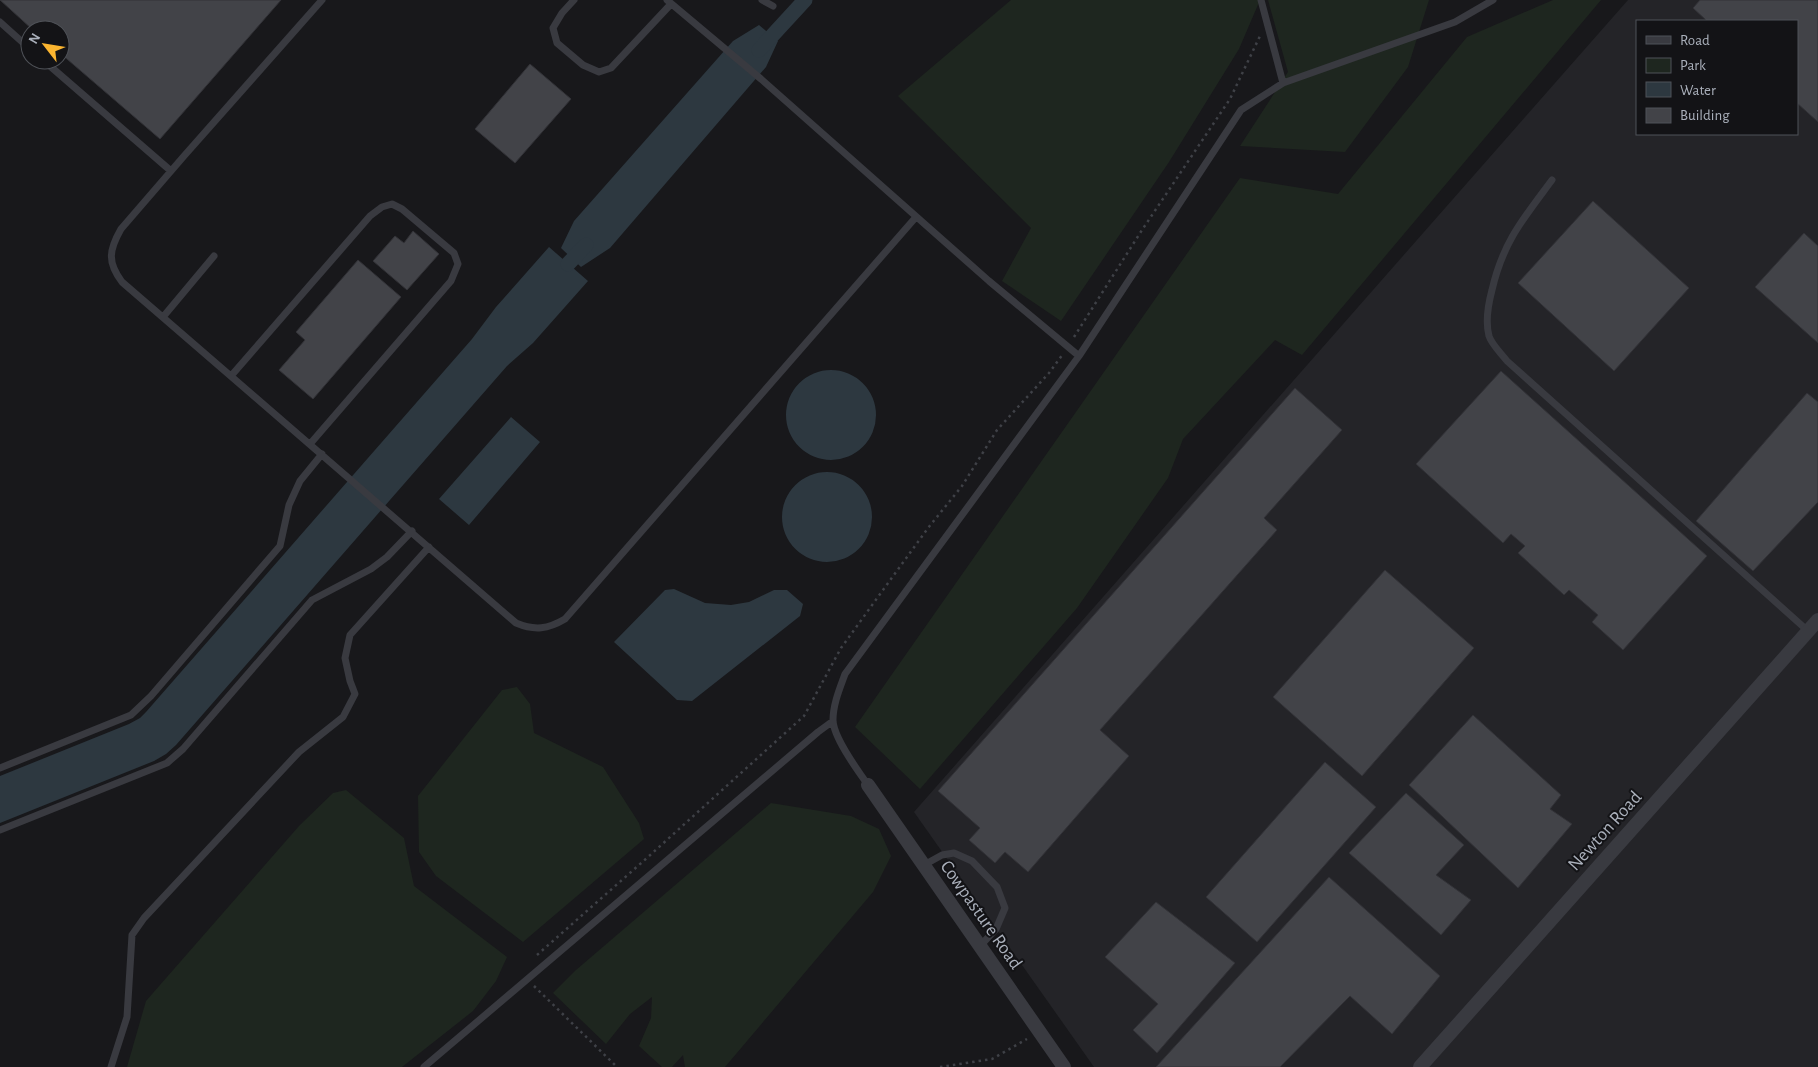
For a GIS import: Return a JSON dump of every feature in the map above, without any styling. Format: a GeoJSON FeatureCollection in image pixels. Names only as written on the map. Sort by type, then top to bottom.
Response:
{"type":"FeatureCollection","features":[{"type":"Feature","properties":{"kind":"street","name":"Newton Road"},"geometry":{"type":"LineString","coordinates":[[1420,1067],[1818,620]]}},
{"type":"Feature","properties":{"kind":"street","name":"Cowpasture Road"},"geometry":{"type":"LineString","coordinates":[[868,785],[1064,1067]]}},
{"type":"Feature","properties":{"kind":"lane"},"geometry":{"type":"LineString","coordinates":[[322,0],[121,230],[114,241],[110,253],[111,263],[115,273],[122,282],[344,472],[516,623],[529,628],[552,626],[565,619],[916,217]]}},
{"type":"Feature","properties":{"kind":"lane"},"geometry":{"type":"LineString","coordinates":[[574,0],[562,13],[553,28],[557,43],[583,65],[599,72],[610,68],[669,2],[761,79],[916,217],[1079,356]]}},
{"type":"Feature","properties":{"kind":"lane"},"geometry":{"type":"LineString","coordinates":[[762,0],[773,6]]}},
{"type":"Feature","properties":{"kind":"lane"},"geometry":{"type":"LineString","coordinates":[[1261,0],[1283,83]]}},
{"type":"Feature","properties":{"kind":"lane"},"geometry":{"type":"LineString","coordinates":[[868,785],[844,749],[832,721],[837,694],[845,674],[1079,356],[1241,110],[1283,83],[1455,22],[1493,0]]}},
{"type":"Feature","properties":{"kind":"lane"},"geometry":{"type":"LineString","coordinates":[[0,22],[20,40]]}},
{"type":"Feature","properties":{"kind":"lane"},"geometry":{"type":"LineString","coordinates":[[55,70],[171,171]]}},
{"type":"Feature","properties":{"kind":"lane"},"geometry":{"type":"LineString","coordinates":[[1552,180],[1512,234],[1497,268],[1488,303],[1489,336],[1492,342],[1507,361],[1808,632]]}},
{"type":"Feature","properties":{"kind":"lane"},"geometry":{"type":"LineString","coordinates":[[231,376],[370,216],[382,207],[392,204],[402,209],[454,253],[458,264],[451,281],[310,444]]}},
{"type":"Feature","properties":{"kind":"lane"},"geometry":{"type":"LineString","coordinates":[[163,317],[214,256]]}},
{"type":"Feature","properties":{"kind":"lane"},"geometry":{"type":"LineString","coordinates":[[0,768],[131,715],[151,696],[280,546],[289,505],[300,481],[322,454]]}},
{"type":"Feature","properties":{"kind":"lane"},"geometry":{"type":"LineString","coordinates":[[0,830],[167,763],[183,748],[312,600],[371,569],[387,557],[412,532]]}},
{"type":"Feature","properties":{"kind":"lane"},"geometry":{"type":"LineString","coordinates":[[112,1067],[127,1018],[132,935],[144,918],[299,752],[343,717],[355,694],[345,658],[350,635],[429,547]]}},
{"type":"Feature","properties":{"kind":"lane"},"geometry":{"type":"LineString","coordinates":[[424,1067],[832,721]]}},
{"type":"Feature","properties":{"kind":"lane"},"geometry":{"type":"LineString","coordinates":[[924,866],[942,855],[954,853],[972,860],[997,887],[1005,908],[996,928],[980,946]]}},
{"type":"Feature","properties":{"kind":"path"},"geometry":{"type":"LineString","coordinates":[[617,1067],[541,994],[528,978],[525,970],[532,959],[804,716],[841,648],[928,528],[962,486],[997,430],[1068,348],[1142,230],[1230,100],[1267,19]]}},
{"type":"Feature","properties":{"kind":"path"},"geometry":{"type":"LineString","coordinates":[[940,1067],[992,1059],[1040,1032]]}},
{"type":"Feature","properties":{"kind":"shaded area"},"geometry":{"type":"Polygon","coordinates":[[[1628,0],[1818,0],[1818,1067],[1094,1067],[914,812],[1628,0]]]}},
{"type":"Feature","properties":{"kind":"green space"},"geometry":{"type":"Polygon","coordinates":[[[1011,0],[1260,0],[1239,49],[1169,162],[1061,321],[1002,281],[1031,228],[898,96],[1011,0]]]}},
{"type":"Feature","properties":{"kind":"green space"},"geometry":{"type":"Polygon","coordinates":[[[1268,0],[1429,0],[1408,67],[1345,152],[1240,146],[1288,72],[1268,0]]]}},
{"type":"Feature","properties":{"kind":"green space"},"geometry":{"type":"Polygon","coordinates":[[[1553,0],[1601,0],[1302,355],[1275,340],[1183,439],[1168,478],[1077,608],[920,789],[855,727],[1240,178],[1338,194],[1467,37],[1553,0]]]}},
{"type":"Feature","properties":{"kind":"green space"},"geometry":{"type":"Polygon","coordinates":[[[517,687],[530,704],[534,733],[603,767],[639,823],[644,839],[523,942],[436,876],[419,852],[418,796],[502,690],[517,687]]]}},
{"type":"Feature","properties":{"kind":"green space"},"geometry":{"type":"Polygon","coordinates":[[[346,790],[404,838],[414,886],[507,957],[496,981],[473,1011],[402,1067],[127,1067],[146,1001],[299,826],[333,793],[346,790]]]}},
{"type":"Feature","properties":{"kind":"green space"},"geometry":{"type":"Polygon","coordinates":[[[771,803],[851,816],[879,829],[891,856],[873,892],[725,1067],[685,1067],[683,1055],[672,1067],[662,1067],[639,1046],[651,1018],[652,997],[630,1014],[606,1044],[553,993],[576,970],[771,803]]]}},
{"type":"Feature","properties":{"kind":"water"},"geometry":{"type":"Polygon","coordinates":[[[759,25],[778,41],[766,67],[610,248],[581,267],[561,248],[574,221],[733,41],[759,25]]]}},
{"type":"Feature","properties":{"kind":"water"},"geometry":{"type":"Polygon","coordinates":[[[549,247],[588,281],[533,343],[507,366],[176,745],[154,761],[0,823],[0,776],[140,718],[472,339],[496,307],[549,247]]]}},
{"type":"Feature","properties":{"kind":"water"},"geometry":{"type":"Polygon","coordinates":[[[831,370],[848,374],[863,383],[872,398],[876,415],[872,432],[863,447],[848,456],[831,460],[814,456],[799,447],[790,432],[786,415],[790,398],[799,383],[814,374],[831,370]]]}},
{"type":"Feature","properties":{"kind":"water"},"geometry":{"type":"Polygon","coordinates":[[[511,417],[540,442],[469,525],[439,499],[511,417]]]}},
{"type":"Feature","properties":{"kind":"water"},"geometry":{"type":"Polygon","coordinates":[[[827,472],[844,476],[859,485],[868,500],[872,517],[868,534],[859,549],[844,558],[827,562],[810,558],[795,549],[786,534],[782,517],[786,500],[795,485],[810,476],[827,472]]]}},
{"type":"Feature","properties":{"kind":"water"},"geometry":{"type":"Polygon","coordinates":[[[674,589],[705,603],[731,605],[749,602],[774,590],[787,590],[803,604],[800,616],[692,701],[677,700],[614,642],[665,590],[674,589]]]}},
{"type":"Feature","properties":{"kind":"building"},"geometry":{"type":"Polygon","coordinates":[[[0,0],[281,0],[160,139],[70,62],[70,20],[22,20],[0,0]]]}},
{"type":"Feature","properties":{"kind":"building"},"geometry":{"type":"Polygon","coordinates":[[[1700,0],[1818,0],[1818,122],[1798,104],[1798,20],[1706,20],[1693,8],[1700,0]]]}},
{"type":"Feature","properties":{"kind":"building"},"geometry":{"type":"Polygon","coordinates":[[[530,64],[571,99],[515,163],[475,129],[530,64]]]}},
{"type":"Feature","properties":{"kind":"building"},"geometry":{"type":"Polygon","coordinates":[[[1593,201],[1689,288],[1614,371],[1518,283],[1593,201]]]}},
{"type":"Feature","properties":{"kind":"building"},"geometry":{"type":"Polygon","coordinates":[[[413,231],[439,254],[407,290],[373,261],[395,236],[404,243],[413,231]]]}},
{"type":"Feature","properties":{"kind":"building"},"geometry":{"type":"Polygon","coordinates":[[[1804,233],[1818,246],[1818,343],[1755,287],[1804,233]]]}},
{"type":"Feature","properties":{"kind":"building"},"geometry":{"type":"Polygon","coordinates":[[[358,260],[401,297],[313,399],[279,370],[305,340],[296,332],[358,260]]]}},
{"type":"Feature","properties":{"kind":"building"},"geometry":{"type":"Polygon","coordinates":[[[1501,371],[1707,556],[1623,650],[1592,622],[1598,615],[1569,590],[1564,595],[1518,553],[1525,546],[1511,534],[1503,543],[1416,464],[1501,371]]]}},
{"type":"Feature","properties":{"kind":"building"},"geometry":{"type":"Polygon","coordinates":[[[1295,388],[1342,430],[1264,518],[1277,530],[1100,730],[1129,756],[1028,872],[1005,852],[995,863],[969,840],[980,828],[938,791],[1295,388]]]}},
{"type":"Feature","properties":{"kind":"building"},"geometry":{"type":"Polygon","coordinates":[[[1807,393],[1818,402],[1818,502],[1753,571],[1696,521],[1807,393]]]}},
{"type":"Feature","properties":{"kind":"building"},"geometry":{"type":"Polygon","coordinates":[[[1385,570],[1474,648],[1362,776],[1273,697],[1385,570]]]}},
{"type":"Feature","properties":{"kind":"building"},"geometry":{"type":"Polygon","coordinates":[[[1473,715],[1561,795],[1550,809],[1572,824],[1518,888],[1409,785],[1473,715]]]}},
{"type":"Feature","properties":{"kind":"building"},"geometry":{"type":"Polygon","coordinates":[[[1325,762],[1376,807],[1257,942],[1206,897],[1325,762]]]}},
{"type":"Feature","properties":{"kind":"building"},"geometry":{"type":"Polygon","coordinates":[[[1406,793],[1464,845],[1436,875],[1471,900],[1441,935],[1349,853],[1406,793]]]}},
{"type":"Feature","properties":{"kind":"building"},"geometry":{"type":"Polygon","coordinates":[[[1329,877],[1440,976],[1392,1034],[1350,996],[1280,1067],[1156,1067],[1329,877]]]}},
{"type":"Feature","properties":{"kind":"building"},"geometry":{"type":"Polygon","coordinates":[[[1156,902],[1235,963],[1157,1053],[1133,1030],[1158,1004],[1105,957],[1156,902]]]}},
{"type":"Feature","properties":{"kind":"waterway"},"geometry":{"type":"LineString","coordinates":[[759,50],[805,0]]}},
{"type":"Feature","properties":{"kind":"waterway"},"geometry":{"type":"LineString","coordinates":[[568,264],[586,245]]}}]}
